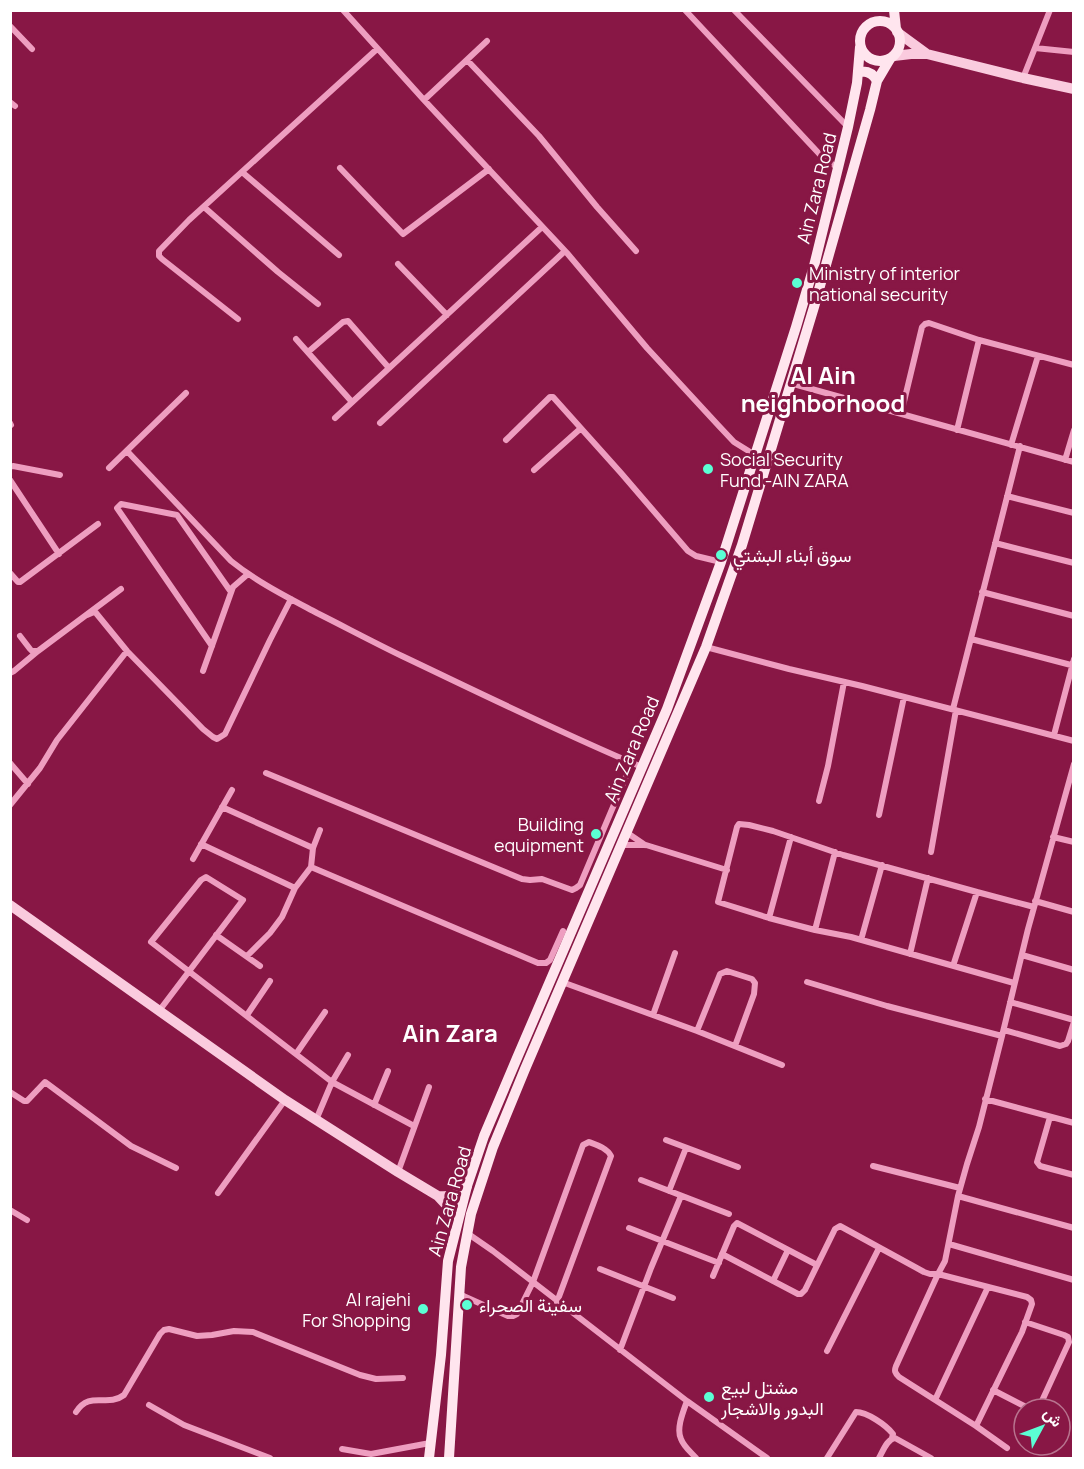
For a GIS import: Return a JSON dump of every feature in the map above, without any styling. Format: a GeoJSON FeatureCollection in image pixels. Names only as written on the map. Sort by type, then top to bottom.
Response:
{"type":"FeatureCollection","features":[{"type":"Feature","properties":{"kind":"main road"},"geometry":{"type":"LineString","coordinates":[[873,10],[869,24],[861,34],[860,47],[872,60],[881,62],[892,57],[927,54],[1074,89]]}},
{"type":"Feature","properties":{"kind":"main road"},"geometry":{"type":"LineString","coordinates":[[892,57],[900,44],[894,10]]}},
{"type":"Feature","properties":{"kind":"main road"},"geometry":{"type":"LineString","coordinates":[[869,24],[878,21],[888,23],[927,54]]}},
{"type":"Feature","properties":{"kind":"main road","name":"Ain Zara Road"},"geometry":{"type":"LineString","coordinates":[[429,1458],[441,1355],[448,1261],[466,1186],[484,1136],[637,764],[678,679],[721,562],[814,266],[848,127],[860,47]]}},
{"type":"Feature","properties":{"kind":"main road","name":"Ain Zara Road"},"geometry":{"type":"LineString","coordinates":[[449,1458],[461,1267],[471,1214],[494,1147],[562,982],[706,647],[742,545],[814,307],[877,81],[892,57]]}},
{"type":"Feature","properties":{"kind":"main road"},"geometry":{"type":"LineString","coordinates":[[858,72],[868,72],[877,81]]}},
{"type":"Feature","properties":{"kind":"main road"},"geometry":{"type":"LineString","coordinates":[[10,905],[285,1100],[438,1196],[448,1204],[457,1221]]}},
{"type":"Feature","properties":{"kind":"main road"},"geometry":{"type":"LineString","coordinates":[[438,1196],[454,1195],[466,1186]]}},
{"type":"Feature","properties":{"kind":"street"},"geometry":{"type":"LineString","coordinates":[[342,10],[565,251],[647,348],[718,425],[734,442],[756,455]]}},
{"type":"Feature","properties":{"kind":"street"},"geometry":{"type":"LineString","coordinates":[[685,10],[825,160],[839,168]]}},
{"type":"Feature","properties":{"kind":"street"},"geometry":{"type":"LineString","coordinates":[[734,10],[848,127]]}},
{"type":"Feature","properties":{"kind":"street"},"geometry":{"type":"LineString","coordinates":[[1023,78],[1050,10]]}},
{"type":"Feature","properties":{"kind":"street"},"geometry":{"type":"LineString","coordinates":[[10,26],[33,49]]}},
{"type":"Feature","properties":{"kind":"street"},"geometry":{"type":"LineString","coordinates":[[424,100],[487,41]]}},
{"type":"Feature","properties":{"kind":"street"},"geometry":{"type":"LineString","coordinates":[[1035,48],[1074,52]]}},
{"type":"Feature","properties":{"kind":"street"},"geometry":{"type":"LineString","coordinates":[[238,319],[159,256],[159,251],[377,49]]}},
{"type":"Feature","properties":{"kind":"street"},"geometry":{"type":"LineString","coordinates":[[467,60],[538,136],[636,251]]}},
{"type":"Feature","properties":{"kind":"street"},"geometry":{"type":"LineString","coordinates":[[340,168],[403,234],[489,169]]}},
{"type":"Feature","properties":{"kind":"street"},"geometry":{"type":"LineString","coordinates":[[242,172],[339,255]]}},
{"type":"Feature","properties":{"kind":"street"},"geometry":{"type":"LineString","coordinates":[[204,207],[254,252],[318,304]]}},
{"type":"Feature","properties":{"kind":"street"},"geometry":{"type":"LineString","coordinates":[[335,418],[542,227]]}},
{"type":"Feature","properties":{"kind":"street"},"geometry":{"type":"LineString","coordinates":[[380,423],[565,251]]}},
{"type":"Feature","properties":{"kind":"street"},"geometry":{"type":"LineString","coordinates":[[398,264],[447,315]]}},
{"type":"Feature","properties":{"kind":"street"},"geometry":{"type":"LineString","coordinates":[[308,352],[343,322],[348,321],[389,368]]}},
{"type":"Feature","properties":{"kind":"street"},"geometry":{"type":"LineString","coordinates":[[902,414],[923,325],[929,323],[979,340],[1074,365]]}},
{"type":"Feature","properties":{"kind":"street"},"geometry":{"type":"LineString","coordinates":[[297,339],[352,402]]}},
{"type":"Feature","properties":{"kind":"street"},"geometry":{"type":"LineString","coordinates":[[957,430],[979,340]]}},
{"type":"Feature","properties":{"kind":"street"},"geometry":{"type":"LineString","coordinates":[[1011,445],[1038,356]]}},
{"type":"Feature","properties":{"kind":"street"},"geometry":{"type":"LineString","coordinates":[[790,383],[1074,462]]}},
{"type":"Feature","properties":{"kind":"street"},"geometry":{"type":"LineString","coordinates":[[109,468],[186,393]]}},
{"type":"Feature","properties":{"kind":"street"},"geometry":{"type":"LineString","coordinates":[[506,440],[550,397],[621,473],[688,551],[696,556],[721,562]]}},
{"type":"Feature","properties":{"kind":"street"},"geometry":{"type":"LineString","coordinates":[[534,470],[580,429]]}},
{"type":"Feature","properties":{"kind":"street"},"geometry":{"type":"LineString","coordinates":[[1065,460],[1074,430]]}},
{"type":"Feature","properties":{"kind":"street"},"geometry":{"type":"LineString","coordinates":[[931,852],[955,710],[982,592],[1020,446]]}},
{"type":"Feature","properties":{"kind":"street"},"geometry":{"type":"LineString","coordinates":[[127,451],[231,561],[248,574],[372,641],[528,716],[637,764],[580,885],[572,890],[542,879],[522,879],[266,773]]}},
{"type":"Feature","properties":{"kind":"street"},"geometry":{"type":"LineString","coordinates":[[10,467],[60,475]]}},
{"type":"Feature","properties":{"kind":"street"},"geometry":{"type":"LineString","coordinates":[[10,480],[59,554]]}},
{"type":"Feature","properties":{"kind":"street"},"geometry":{"type":"LineString","coordinates":[[1007,496],[1074,513]]}},
{"type":"Feature","properties":{"kind":"street"},"geometry":{"type":"LineString","coordinates":[[212,646],[117,508],[120,504],[177,515],[231,592]]}},
{"type":"Feature","properties":{"kind":"street"},"geometry":{"type":"LineString","coordinates":[[10,573],[16,581],[20,582],[98,524]]}},
{"type":"Feature","properties":{"kind":"street"},"geometry":{"type":"LineString","coordinates":[[995,543],[1074,563]]}},
{"type":"Feature","properties":{"kind":"street"},"geometry":{"type":"LineString","coordinates":[[203,670],[233,587],[248,574]]}},
{"type":"Feature","properties":{"kind":"street"},"geometry":{"type":"LineString","coordinates":[[10,673],[121,589]]}},
{"type":"Feature","properties":{"kind":"street"},"geometry":{"type":"LineString","coordinates":[[982,592],[1074,616]]}},
{"type":"Feature","properties":{"kind":"street"},"geometry":{"type":"LineString","coordinates":[[87,615],[96,613],[127,651],[203,729],[217,739],[225,734],[291,599]]}},
{"type":"Feature","properties":{"kind":"street"},"geometry":{"type":"LineString","coordinates":[[20,636],[32,651],[38,651]]}},
{"type":"Feature","properties":{"kind":"street"},"geometry":{"type":"LineString","coordinates":[[971,639],[1072,662],[1054,735]]}},
{"type":"Feature","properties":{"kind":"street"},"geometry":{"type":"LineString","coordinates":[[706,647],[1074,741]]}},
{"type":"Feature","properties":{"kind":"street"},"geometry":{"type":"LineString","coordinates":[[10,806],[40,768],[57,740],[127,651]]}},
{"type":"Feature","properties":{"kind":"street"},"geometry":{"type":"LineString","coordinates":[[819,801],[844,682]]}},
{"type":"Feature","properties":{"kind":"street"},"geometry":{"type":"LineString","coordinates":[[879,815],[904,697]]}},
{"type":"Feature","properties":{"kind":"street"},"geometry":{"type":"LineString","coordinates":[[10,763],[28,784]]}},
{"type":"Feature","properties":{"kind":"street"},"geometry":{"type":"LineString","coordinates":[[1007,1448],[899,1377],[895,1370],[945,1261],[960,1188],[1074,764]]}},
{"type":"Feature","properties":{"kind":"street"},"geometry":{"type":"LineString","coordinates":[[193,859],[232,790]]}},
{"type":"Feature","properties":{"kind":"street"},"geometry":{"type":"LineString","coordinates":[[222,807],[313,848]]}},
{"type":"Feature","properties":{"kind":"street"},"geometry":{"type":"LineString","coordinates":[[1014,983],[861,940],[769,918],[718,902],[739,824],[977,892],[1074,912]]}},
{"type":"Feature","properties":{"kind":"street"},"geometry":{"type":"LineString","coordinates":[[247,956],[279,923],[295,888],[311,867],[313,848],[320,830]]}},
{"type":"Feature","properties":{"kind":"street"},"geometry":{"type":"LineString","coordinates":[[626,832],[646,845],[727,870]]}},
{"type":"Feature","properties":{"kind":"street"},"geometry":{"type":"LineString","coordinates":[[769,918],[791,837]]}},
{"type":"Feature","properties":{"kind":"street"},"geometry":{"type":"LineString","coordinates":[[1053,837],[1074,842]]}},
{"type":"Feature","properties":{"kind":"street"},"geometry":{"type":"LineString","coordinates":[[201,844],[295,888]]}},
{"type":"Feature","properties":{"kind":"street"},"geometry":{"type":"LineString","coordinates":[[621,845],[646,845]]}},
{"type":"Feature","properties":{"kind":"street"},"geometry":{"type":"LineString","coordinates":[[816,930],[835,852]]}},
{"type":"Feature","properties":{"kind":"street"},"geometry":{"type":"LineString","coordinates":[[861,940],[882,865]]}},
{"type":"Feature","properties":{"kind":"street"},"geometry":{"type":"LineString","coordinates":[[311,867],[538,963],[543,964],[550,960],[563,931]]}},
{"type":"Feature","properties":{"kind":"street"},"geometry":{"type":"LineString","coordinates":[[158,1011],[189,970],[243,900],[206,877],[201,880],[151,942],[189,970],[332,1082],[414,1126]]}},
{"type":"Feature","properties":{"kind":"street"},"geometry":{"type":"LineString","coordinates":[[910,954],[928,878]]}},
{"type":"Feature","properties":{"kind":"street"},"geometry":{"type":"LineString","coordinates":[[954,966],[977,892]]}},
{"type":"Feature","properties":{"kind":"street"},"geometry":{"type":"LineString","coordinates":[[216,935],[260,966]]}},
{"type":"Feature","properties":{"kind":"street"},"geometry":{"type":"LineString","coordinates":[[653,1016],[675,953]]}},
{"type":"Feature","properties":{"kind":"street"},"geometry":{"type":"LineString","coordinates":[[1022,956],[1074,970]]}},
{"type":"Feature","properties":{"kind":"street"},"geometry":{"type":"LineString","coordinates":[[697,1030],[720,974],[727,971],[752,979],[755,983],[754,994],[735,1046]]}},
{"type":"Feature","properties":{"kind":"street"},"geometry":{"type":"LineString","coordinates":[[247,1015],[270,981]]}},
{"type":"Feature","properties":{"kind":"street"},"geometry":{"type":"LineString","coordinates":[[562,982],[697,1030],[782,1065]]}},
{"type":"Feature","properties":{"kind":"street"},"geometry":{"type":"LineString","coordinates":[[807,982],[887,1006],[1060,1046],[1066,1044],[1074,1021],[1010,1002]]}},
{"type":"Feature","properties":{"kind":"street"},"geometry":{"type":"LineString","coordinates":[[296,1054],[325,1012]]}},
{"type":"Feature","properties":{"kind":"street"},"geometry":{"type":"LineString","coordinates":[[316,1120],[332,1082],[348,1055]]}},
{"type":"Feature","properties":{"kind":"street"},"geometry":{"type":"LineString","coordinates":[[374,1105],[388,1071]]}},
{"type":"Feature","properties":{"kind":"street"},"geometry":{"type":"LineString","coordinates":[[10,1092],[27,1101],[45,1082],[131,1146],[176,1168]]}},
{"type":"Feature","properties":{"kind":"street"},"geometry":{"type":"LineString","coordinates":[[398,1172],[429,1087]]}},
{"type":"Feature","properties":{"kind":"street"},"geometry":{"type":"LineString","coordinates":[[985,1099],[1074,1123]]}},
{"type":"Feature","properties":{"kind":"street"},"geometry":{"type":"LineString","coordinates":[[218,1193],[285,1100]]}},
{"type":"Feature","properties":{"kind":"street"},"geometry":{"type":"LineString","coordinates":[[1050,1117],[1037,1162],[1040,1166],[1074,1175]]}},
{"type":"Feature","properties":{"kind":"street"},"geometry":{"type":"LineString","coordinates":[[666,1140],[738,1167]]}},
{"type":"Feature","properties":{"kind":"street"},"geometry":{"type":"LineString","coordinates":[[459,1294],[510,1317],[518,1312],[532,1282],[583,1145],[589,1142],[609,1151],[611,1156],[557,1302]]}},
{"type":"Feature","properties":{"kind":"street"},"geometry":{"type":"LineString","coordinates":[[669,1191],[686,1148]]}},
{"type":"Feature","properties":{"kind":"street"},"geometry":{"type":"LineString","coordinates":[[873,1166],[960,1188]]}},
{"type":"Feature","properties":{"kind":"street"},"geometry":{"type":"LineString","coordinates":[[641,1180],[729,1214]]}},
{"type":"Feature","properties":{"kind":"street"},"geometry":{"type":"LineString","coordinates":[[620,1350],[681,1196]]}},
{"type":"Feature","properties":{"kind":"street"},"geometry":{"type":"LineString","coordinates":[[958,1196],[1074,1228]]}},
{"type":"Feature","properties":{"kind":"street"},"geometry":{"type":"LineString","coordinates":[[10,1210],[27,1220]]}},
{"type":"Feature","properties":{"kind":"street"},"geometry":{"type":"LineString","coordinates":[[713,1276],[737,1223],[817,1265]]}},
{"type":"Feature","properties":{"kind":"street"},"geometry":{"type":"LineString","coordinates":[[722,1254],[801,1294],[836,1228],[840,1226],[924,1272],[1027,1297],[1032,1304],[1025,1322],[976,1426]]}},
{"type":"Feature","properties":{"kind":"street"},"geometry":{"type":"LineString","coordinates":[[629,1228],[719,1263]]}},
{"type":"Feature","properties":{"kind":"street"},"geometry":{"type":"LineString","coordinates":[[467,1233],[687,1401],[767,1458]]}},
{"type":"Feature","properties":{"kind":"street"},"geometry":{"type":"LineString","coordinates":[[949,1244],[1074,1280]]}},
{"type":"Feature","properties":{"kind":"street"},"geometry":{"type":"LineString","coordinates":[[827,1351],[879,1248]]}},
{"type":"Feature","properties":{"kind":"street"},"geometry":{"type":"LineString","coordinates":[[773,1281],[788,1250]]}},
{"type":"Feature","properties":{"kind":"street"},"geometry":{"type":"LineString","coordinates":[[600,1269],[673,1298]]}},
{"type":"Feature","properties":{"kind":"street"},"geometry":{"type":"LineString","coordinates":[[934,1400],[988,1287]]}},
{"type":"Feature","properties":{"kind":"street"},"geometry":{"type":"LineString","coordinates":[[1025,1322],[1064,1335],[1070,1342],[1044,1397]]}},
{"type":"Feature","properties":{"kind":"street"},"geometry":{"type":"LineString","coordinates":[[76,1412],[88,1401],[121,1398],[127,1392],[160,1334],[169,1329],[198,1336],[234,1331],[254,1332],[360,1376],[376,1379],[403,1378]]}},
{"type":"Feature","properties":{"kind":"street"},"geometry":{"type":"LineString","coordinates":[[993,1390],[1012,1400]]}},
{"type":"Feature","properties":{"kind":"street"},"geometry":{"type":"LineString","coordinates":[[687,1401],[679,1435],[696,1458]]}},
{"type":"Feature","properties":{"kind":"street"},"geometry":{"type":"LineString","coordinates":[[149,1405],[184,1425],[270,1458]]}},
{"type":"Feature","properties":{"kind":"street"},"geometry":{"type":"LineString","coordinates":[[827,1458],[856,1413],[861,1413],[892,1432],[892,1438],[879,1458]]}},
{"type":"Feature","properties":{"kind":"street"},"geometry":{"type":"LineString","coordinates":[[892,1438],[899,1439],[931,1458]]}},
{"type":"Feature","properties":{"kind":"street"},"geometry":{"type":"LineString","coordinates":[[342,1449],[371,1454],[430,1443]]}},
{"type":"Feature","properties":{"kind":"place","name":"Ministry of interior national security"},"geometry":{"type":"Point","coordinates":[797,283]}},
{"type":"Feature","properties":{"kind":"place","name":"Social Security Fund -AIN ZARA"},"geometry":{"type":"Point","coordinates":[708,469]}},
{"type":"Feature","properties":{"kind":"place","name":"سوق أبناء البشتي"},"geometry":{"type":"Point","coordinates":[721,555]}},
{"type":"Feature","properties":{"kind":"place","name":"Building equipment"},"geometry":{"type":"Point","coordinates":[596,834]}},
{"type":"Feature","properties":{"kind":"place","name":"سفينة الصحراء"},"geometry":{"type":"Point","coordinates":[467,1305]}},
{"type":"Feature","properties":{"kind":"place","name":"Al rajehi For Shopping"},"geometry":{"type":"Point","coordinates":[423,1309]}},
{"type":"Feature","properties":{"kind":"place","name":"مشتل لبيع البدور والاشجار"},"geometry":{"type":"Point","coordinates":[709,1397]}},
{"type":"Feature","properties":{"kind":"district","name":"Al Ain neighborhood"},"geometry":{"type":"Point","coordinates":[823,388]}},
{"type":"Feature","properties":{"kind":"district","name":"Ain Zara"},"geometry":{"type":"Point","coordinates":[450,1032]}}]}
